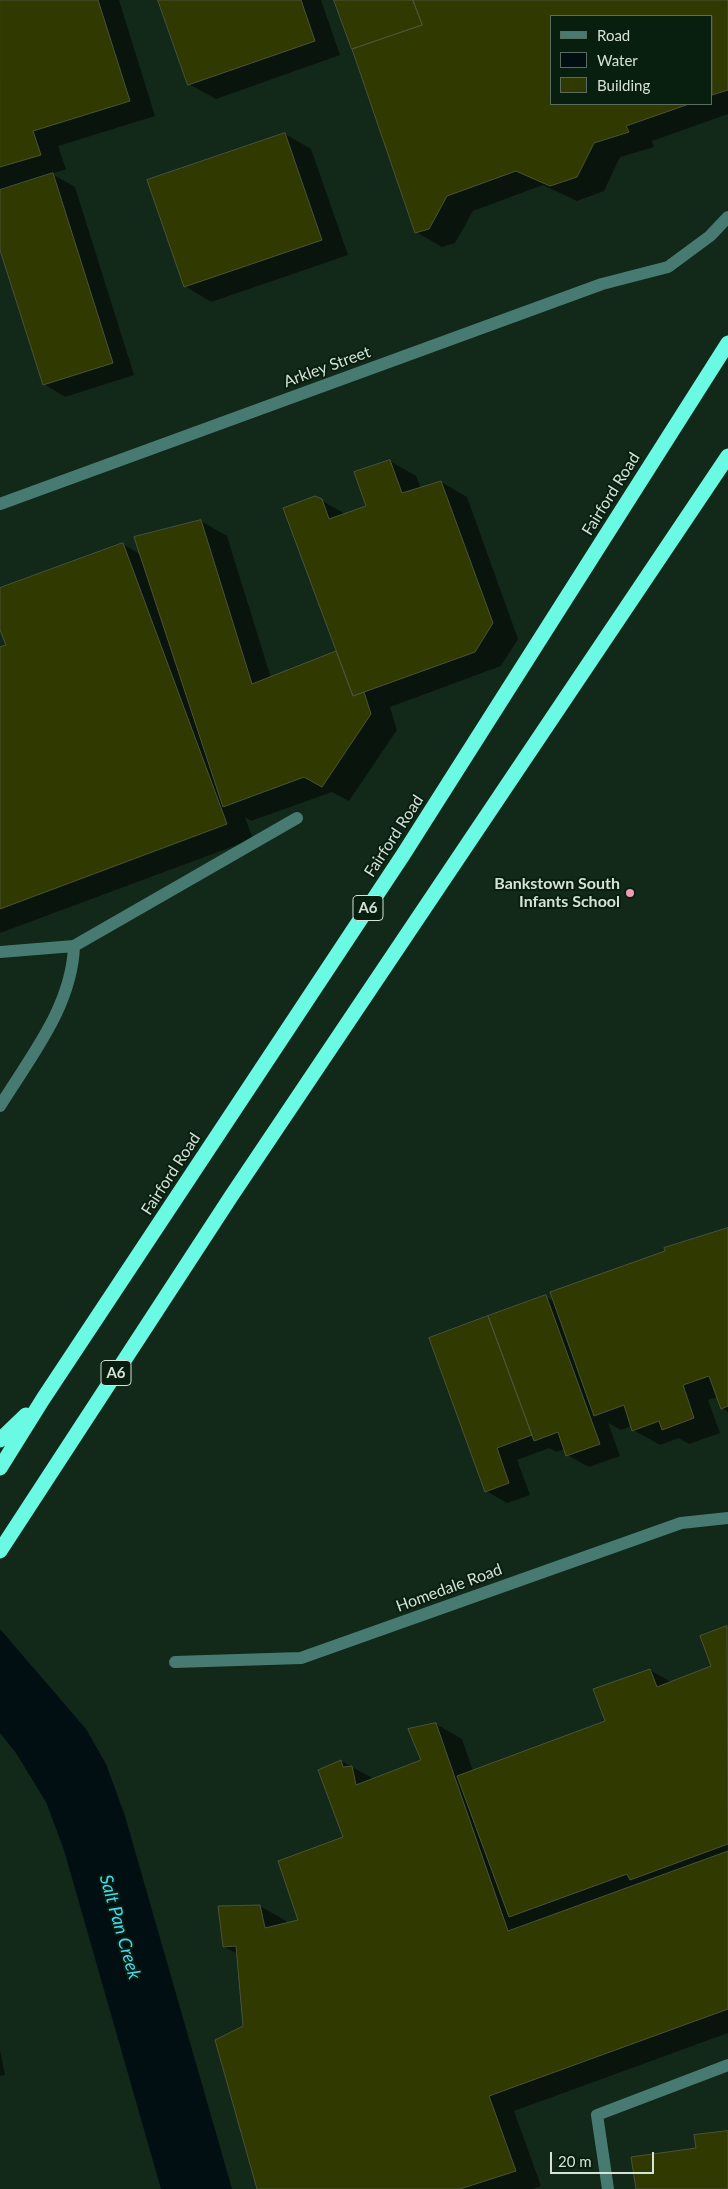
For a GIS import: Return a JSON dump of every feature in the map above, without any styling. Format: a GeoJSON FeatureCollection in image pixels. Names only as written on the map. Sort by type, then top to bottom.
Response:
{"type":"FeatureCollection","features":[{"type":"Feature","properties":{"kind":"highway","name":"Fairford Road"},"geometry":{"type":"LineString","coordinates":[[0,1468],[43,1399],[404,855],[728,343]]}},
{"type":"Feature","properties":{"kind":"highway","name":"A6"},"geometry":{"type":"LineString","coordinates":[[0,1552],[232,1195],[728,456]]}},
{"type":"Feature","properties":{"kind":"highway"},"geometry":{"type":"LineString","coordinates":[[0,1440],[43,1399]]}},
{"type":"Feature","properties":{"kind":"street","name":"Arkley Street"},"geometry":{"type":"LineString","coordinates":[[0,504],[602,284],[668,267],[710,236],[728,217]]}},
{"type":"Feature","properties":{"kind":"street"},"geometry":{"type":"LineString","coordinates":[[0,952],[74,946],[297,818]]}},
{"type":"Feature","properties":{"kind":"street"},"geometry":{"type":"LineString","coordinates":[[0,1106],[54,1018],[74,964],[74,946]]}},
{"type":"Feature","properties":{"kind":"street","name":"Homedale Road"},"geometry":{"type":"LineString","coordinates":[[176,1662],[301,1658],[681,1523],[728,1518]]}},
{"type":"Feature","properties":{"kind":"street"},"geometry":{"type":"LineString","coordinates":[[608,2189],[597,2115],[728,2065]]}},
{"type":"Feature","properties":{"kind":"water","name":"Salt Pan Creek"},"geometry":{"type":"Polygon","coordinates":[[[0,1629],[86,1729],[106,1764],[125,1816],[232,2189],[161,2189],[64,1850],[46,1802],[16,1753],[0,1733],[0,1629]]]}},
{"type":"Feature","properties":{"kind":"building"},"geometry":{"type":"Polygon","coordinates":[[[0,0],[98,0],[130,101],[33,131],[41,155],[0,167],[0,0]]]}},
{"type":"Feature","properties":{"kind":"building"},"geometry":{"type":"Polygon","coordinates":[[[158,0],[301,0],[315,41],[188,85],[158,0]]]}},
{"type":"Feature","properties":{"kind":"building"},"geometry":{"type":"Polygon","coordinates":[[[334,0],[413,0],[422,25],[352,49],[334,0]]]}},
{"type":"Feature","properties":{"kind":"building"},"geometry":{"type":"Polygon","coordinates":[[[413,0],[728,0],[728,90],[713,95],[713,15],[550,15],[550,105],[686,105],[626,126],[629,132],[594,143],[577,177],[550,186],[516,171],[447,196],[429,229],[415,233],[352,49],[422,25],[413,0]]]}},
{"type":"Feature","properties":{"kind":"building"},"geometry":{"type":"Polygon","coordinates":[[[285,133],[322,240],[184,287],[147,180],[285,133]]]}},
{"type":"Feature","properties":{"kind":"building"},"geometry":{"type":"Polygon","coordinates":[[[53,173],[113,363],[43,385],[0,250],[0,190],[53,173]]]}},
{"type":"Feature","properties":{"kind":"building"},"geometry":{"type":"Polygon","coordinates":[[[390,460],[402,493],[441,481],[493,623],[475,652],[353,696],[283,508],[315,496],[322,499],[329,519],[366,506],[354,472],[390,460]]]}},
{"type":"Feature","properties":{"kind":"building"},"geometry":{"type":"Polygon","coordinates":[[[201,520],[252,684],[336,651],[353,696],[364,692],[371,714],[322,787],[304,777],[223,807],[134,537],[201,520]]]}},
{"type":"Feature","properties":{"kind":"building"},"geometry":{"type":"Polygon","coordinates":[[[123,543],[227,824],[0,909],[0,647],[6,645],[0,630],[0,588],[123,543]]]}},
{"type":"Feature","properties":{"kind":"building"},"geometry":{"type":"Polygon","coordinates":[[[728,1228],[728,1406],[721,1409],[709,1376],[683,1385],[694,1418],[662,1430],[659,1421],[632,1431],[624,1405],[594,1416],[550,1292],[665,1251],[664,1248],[728,1228]]]}},
{"type":"Feature","properties":{"kind":"building"},"geometry":{"type":"Polygon","coordinates":[[[546,1295],[600,1444],[566,1456],[558,1432],[534,1441],[488,1316],[546,1295]]]}},
{"type":"Feature","properties":{"kind":"building"},"geometry":{"type":"Polygon","coordinates":[[[488,1316],[532,1435],[497,1448],[509,1483],[485,1492],[429,1338],[488,1316]]]}},
{"type":"Feature","properties":{"kind":"building"},"geometry":{"type":"Polygon","coordinates":[[[727,1626],[728,1844],[630,1880],[627,1874],[509,1917],[457,1776],[605,1721],[593,1689],[650,1669],[657,1687],[711,1666],[700,1636],[727,1626]]]}},
{"type":"Feature","properties":{"kind":"building"},"geometry":{"type":"Polygon","coordinates":[[[436,1723],[508,1931],[728,1851],[728,2009],[489,2096],[516,2171],[460,2189],[257,2189],[215,2040],[243,2026],[236,1946],[223,1947],[218,1906],[260,1905],[265,1928],[298,1920],[278,1861],[343,1837],[318,1770],[341,1760],[343,1767],[352,1766],[356,1785],[421,1760],[408,1729],[436,1723]]]}},
{"type":"Feature","properties":{"kind":"building"},"geometry":{"type":"Polygon","coordinates":[[[728,2131],[728,2189],[636,2189],[631,2157],[696,2148],[694,2135],[728,2131]]]}},
{"type":"Feature","properties":{"kind":"place","name":"Bankstown South Infants School"},"geometry":{"type":"Point","coordinates":[630,893]}}]}
